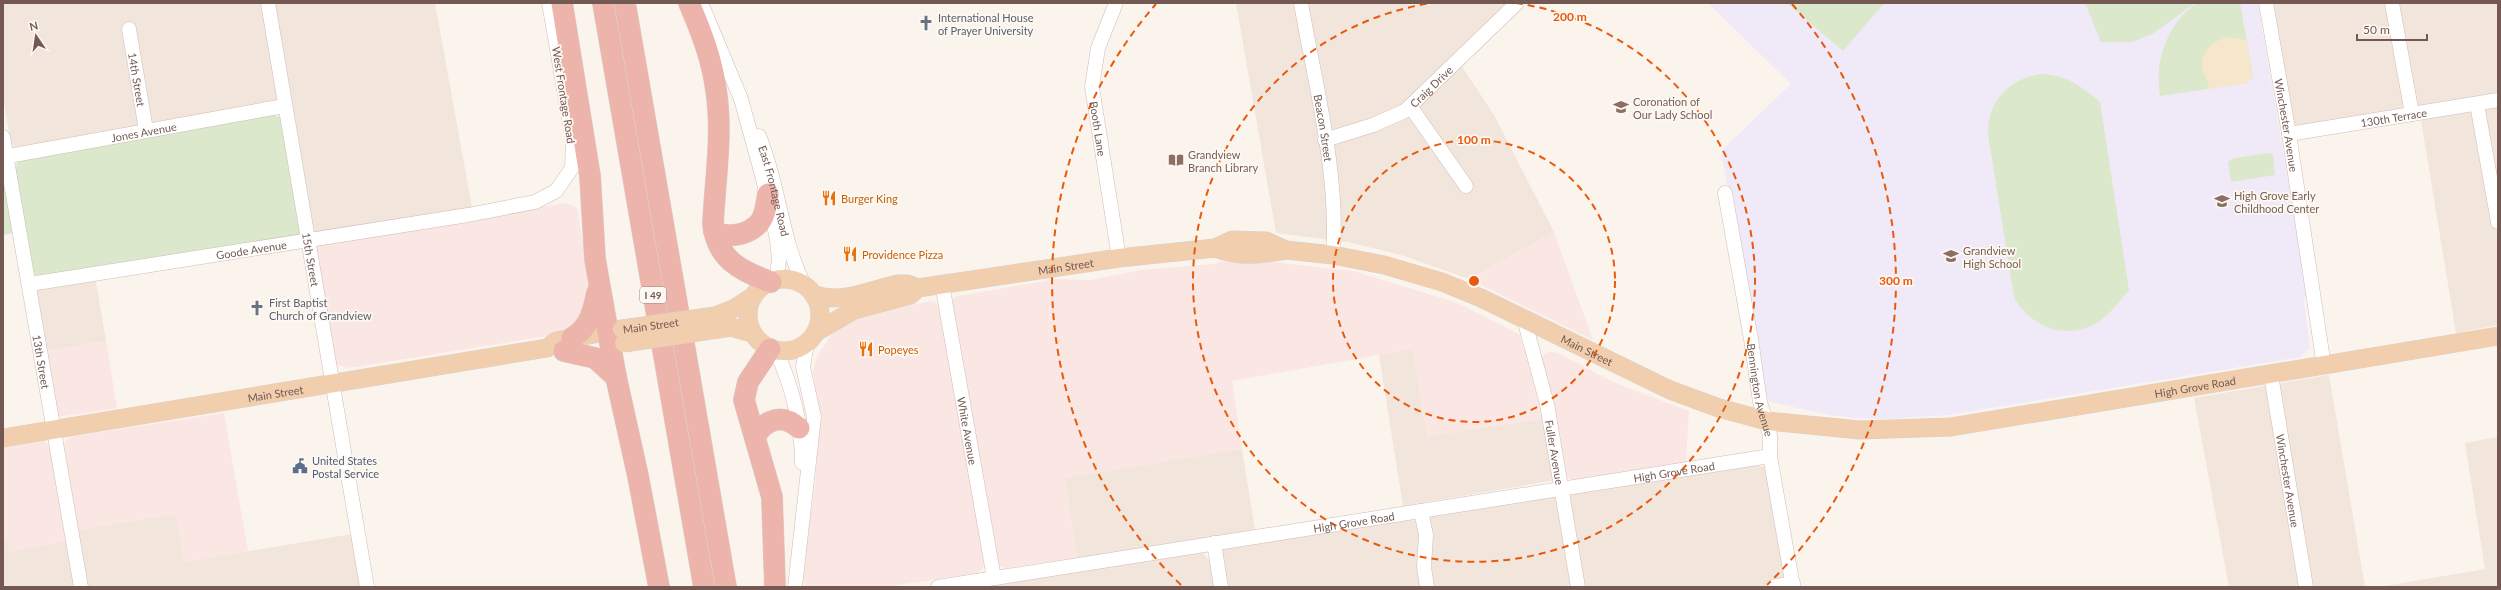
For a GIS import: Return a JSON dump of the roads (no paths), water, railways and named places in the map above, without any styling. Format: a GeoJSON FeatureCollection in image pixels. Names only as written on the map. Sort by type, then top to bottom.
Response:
{"type":"FeatureCollection","features":[{"type":"Feature","properties":{"kind":"highway"},"geometry":{"type":"LineString","coordinates":[[562,3],[589,169],[594,244],[599,285],[616,337],[616,377],[638,476],[659,587]]}},
{"type":"Feature","properties":{"kind":"highway","name":"I 49"},"geometry":{"type":"LineString","coordinates":[[603,3],[704,587]]}},
{"type":"Feature","properties":{"kind":"highway","name":"I 49"},"geometry":{"type":"LineString","coordinates":[[625,3],[726,587]]}},
{"type":"Feature","properties":{"kind":"highway"},"geometry":{"type":"LineString","coordinates":[[689,3],[712,64],[718,103],[714,231],[719,247],[728,260],[742,270],[773,281]]}},
{"type":"Feature","properties":{"kind":"highway"},"geometry":{"type":"LineString","coordinates":[[714,231],[721,236],[730,236],[755,226],[765,213],[768,194]]}},
{"type":"Feature","properties":{"kind":"highway"},"geometry":{"type":"LineString","coordinates":[[561,346],[582,331],[590,320],[599,285]]}},
{"type":"Feature","properties":{"kind":"highway"},"geometry":{"type":"LineString","coordinates":[[561,346],[595,358],[616,377]]}},
{"type":"Feature","properties":{"kind":"highway"},"geometry":{"type":"LineString","coordinates":[[773,350],[755,369],[745,390],[746,409],[772,497],[776,587]]}},
{"type":"Feature","properties":{"kind":"highway"},"geometry":{"type":"LineString","coordinates":[[755,437],[764,425],[778,419],[789,420],[799,428]]}},
{"type":"Feature","properties":{"kind":"main road","name":"Main Street"},"geometry":{"type":"LineString","coordinates":[[810,290],[828,299],[842,299],[898,284],[907,284],[918,288],[1119,258],[1215,248],[1232,240],[1266,241],[1286,250],[1333,255],[1392,267],[1442,282],[1524,319],[1670,390],[1719,408],[1767,421],[1816,427],[1892,430]]}},
{"type":"Feature","properties":{"kind":"main road"},"geometry":{"type":"LineString","coordinates":[[788,279],[810,290],[821,314],[812,338],[792,350],[773,350],[760,343],[752,333],[747,314],[752,297],[763,286],[773,281],[788,279]]}},
{"type":"Feature","properties":{"kind":"main road","name":"Main Street"},"geometry":{"type":"LineString","coordinates":[[812,338],[854,310],[910,295],[918,288]]}},
{"type":"Feature","properties":{"kind":"main road","name":"Main Street"},"geometry":{"type":"LineString","coordinates":[[717,322],[752,297]]}},
{"type":"Feature","properties":{"kind":"main road","name":"Main Street"},"geometry":{"type":"LineString","coordinates":[[3,438],[616,337],[717,322],[752,333]]}},
{"type":"Feature","properties":{"kind":"main road","name":"High Grove Road"},"geometry":{"type":"LineString","coordinates":[[1892,430],[1951,428],[2498,336]]}},
{"type":"Feature","properties":{"kind":"street","name":"15th Street"},"geometry":{"type":"LineString","coordinates":[[268,3],[284,106],[309,239],[367,587]]}},
{"type":"Feature","properties":{"kind":"street","name":"West Frontage Road"},"geometry":{"type":"LineString","coordinates":[[520,204],[535,202],[556,191],[572,168],[573,141],[549,3]]}},
{"type":"Feature","properties":{"kind":"street","name":"East Frontage Road"},"geometry":{"type":"LineString","coordinates":[[701,3],[741,99],[768,194],[779,250],[773,281]]}},
{"type":"Feature","properties":{"kind":"street","name":"Booth Lane"},"geometry":{"type":"LineString","coordinates":[[1116,3],[1098,48],[1092,88],[1119,258]]}},
{"type":"Feature","properties":{"kind":"street","name":"Beacon Street"},"geometry":{"type":"LineString","coordinates":[[1301,3],[1325,140],[1335,224],[1333,255]]}},
{"type":"Feature","properties":{"kind":"street","name":"Craig Drive"},"geometry":{"type":"LineString","coordinates":[[1325,140],[1373,125],[1405,111],[1517,3]]}},
{"type":"Feature","properties":{"kind":"street","name":"Winchester Avenue"},"geometry":{"type":"LineString","coordinates":[[2266,3],[2289,134],[2324,366]]}},
{"type":"Feature","properties":{"kind":"street"},"geometry":{"type":"LineString","coordinates":[[2392,3],[2412,114]]}},
{"type":"Feature","properties":{"kind":"street","name":"14th Street"},"geometry":{"type":"LineString","coordinates":[[129,29],[146,130]]}},
{"type":"Feature","properties":{"kind":"street","name":"East Frontage Road"},"geometry":{"type":"LineString","coordinates":[[741,99],[745,104],[768,158],[792,256],[810,290]]}},
{"type":"Feature","properties":{"kind":"street","name":"130th Terrace"},"geometry":{"type":"LineString","coordinates":[[2289,134],[2498,100]]}},
{"type":"Feature","properties":{"kind":"street"},"geometry":{"type":"LineString","coordinates":[[2477,104],[2498,222]]}},
{"type":"Feature","properties":{"kind":"street","name":"Jones Avenue"},"geometry":{"type":"LineString","coordinates":[[5,157],[146,130],[284,106]]}},
{"type":"Feature","properties":{"kind":"street"},"geometry":{"type":"LineString","coordinates":[[1410,106],[1466,186]]}},
{"type":"Feature","properties":{"kind":"street","name":"13th Street"},"geometry":{"type":"LineString","coordinates":[[3,137],[5,157],[30,284],[82,587]]}},
{"type":"Feature","properties":{"kind":"street","name":"Bennington Avenue"},"geometry":{"type":"LineString","coordinates":[[1725,193],[1751,339],[1760,402],[1767,421],[1770,456],[1793,585]]}},
{"type":"Feature","properties":{"kind":"street","name":"Goode Avenue"},"geometry":{"type":"LineString","coordinates":[[30,284],[468,215],[520,204]]}},
{"type":"Feature","properties":{"kind":"street","name":"White Avenue"},"geometry":{"type":"LineString","coordinates":[[942,284],[994,578]]}},
{"type":"Feature","properties":{"kind":"street","name":"Fuller Avenue"},"geometry":{"type":"LineString","coordinates":[[1524,319],[1547,404],[1578,587]]}},
{"type":"Feature","properties":{"kind":"street"},"geometry":{"type":"LineString","coordinates":[[805,487],[807,482],[814,417],[803,367],[812,338]]}},
{"type":"Feature","properties":{"kind":"street"},"geometry":{"type":"LineString","coordinates":[[773,350],[791,389],[799,428],[805,487],[795,587]]}},
{"type":"Feature","properties":{"kind":"street","name":"Winchester Avenue"},"geometry":{"type":"LineString","coordinates":[[2270,375],[2306,587]]}},
{"type":"Feature","properties":{"kind":"street","name":"High Grove Road"},"geometry":{"type":"LineString","coordinates":[[938,587],[1770,456]]}},
{"type":"Feature","properties":{"kind":"street"},"geometry":{"type":"LineString","coordinates":[[1421,511],[1426,535],[1424,567],[1427,587]]}},
{"type":"Feature","properties":{"kind":"street"},"geometry":{"type":"LineString","coordinates":[[1214,544],[1221,587]]}},
{"type":"Feature","properties":{"kind":"street"},"geometry":{"type":"LineString","coordinates":[[1772,587],[1793,585]]}},
{"type":"Feature","properties":{"kind":"place","name":"International House of Prayer University"},"geometry":{"type":"Point","coordinates":[926,23]}},
{"type":"Feature","properties":{"kind":"place","name":"Coronation of Our Lady School"},"geometry":{"type":"Point","coordinates":[1621,107]}},
{"type":"Feature","properties":{"kind":"place","name":"Grandview Branch Library"},"geometry":{"type":"Point","coordinates":[1176,160]}},
{"type":"Feature","properties":{"kind":"place","name":"Burger King"},"geometry":{"type":"Point","coordinates":[829,198]}},
{"type":"Feature","properties":{"kind":"place","name":"High Grove Early Childhood Center"},"geometry":{"type":"Point","coordinates":[2222,201]}},
{"type":"Feature","properties":{"kind":"place","name":"Providence Pizza"},"geometry":{"type":"Point","coordinates":[850,254]}},
{"type":"Feature","properties":{"kind":"place","name":"Grandview High School"},"geometry":{"type":"Point","coordinates":[1951,256]}},
{"type":"Feature","properties":{"kind":"place","name":"First Baptist Church of Grandview"},"geometry":{"type":"Point","coordinates":[257,308]}},
{"type":"Feature","properties":{"kind":"place","name":"Popeyes"},"geometry":{"type":"Point","coordinates":[866,349]}},
{"type":"Feature","properties":{"kind":"place","name":"United States Postal Service"},"geometry":{"type":"Point","coordinates":[300,466]}}]}
